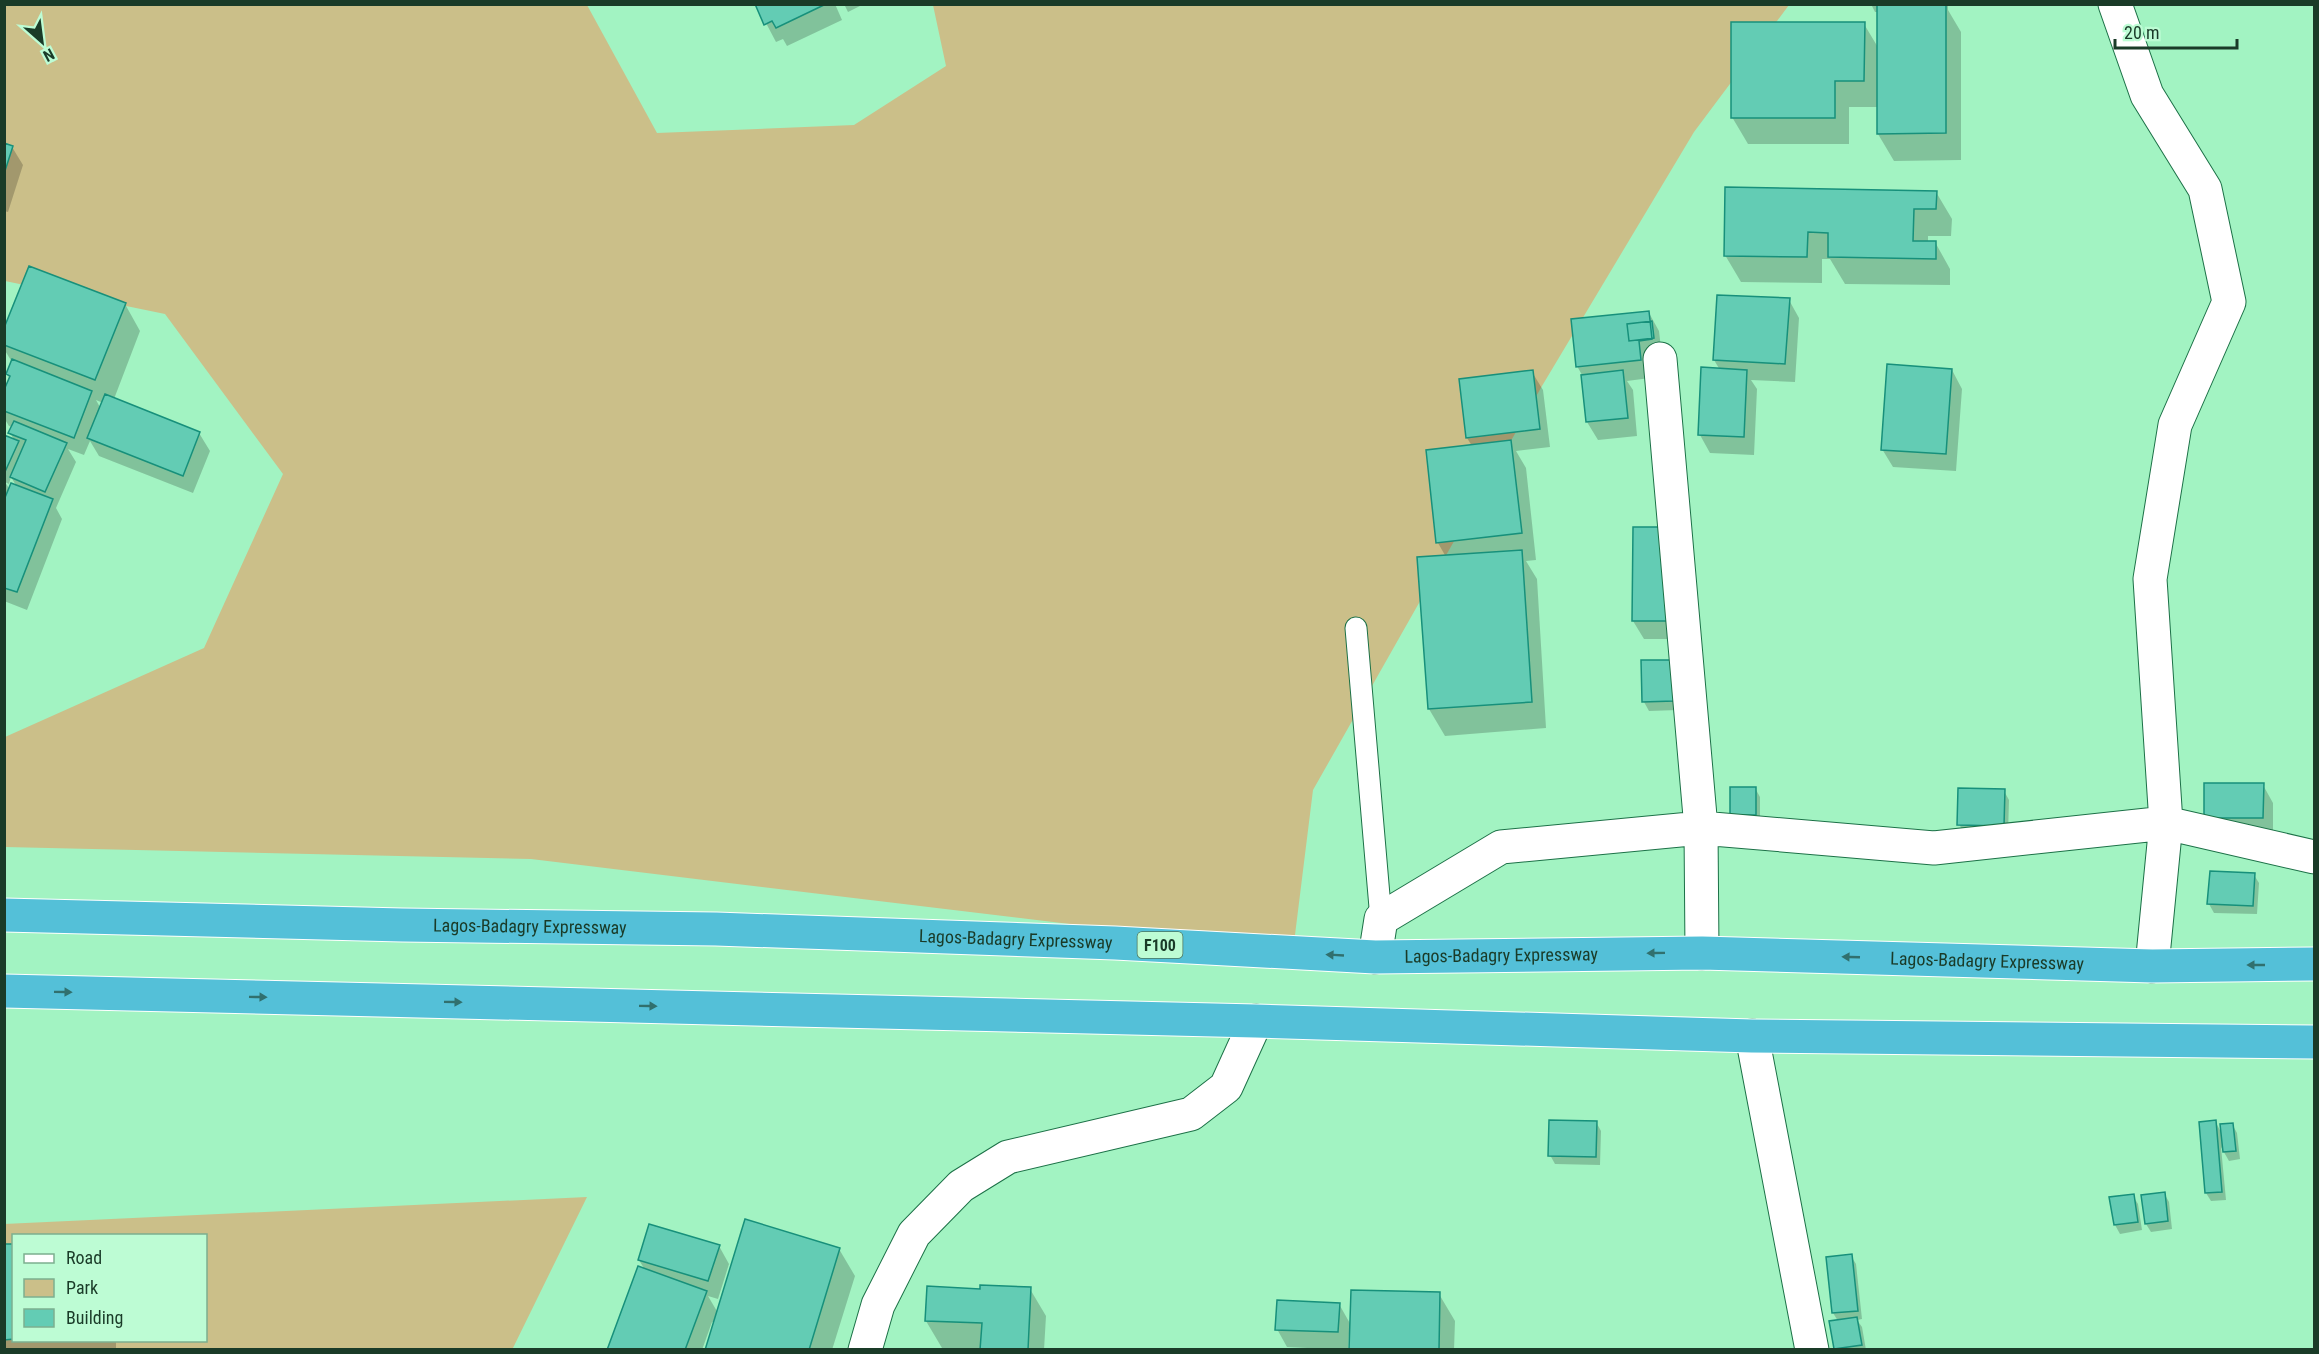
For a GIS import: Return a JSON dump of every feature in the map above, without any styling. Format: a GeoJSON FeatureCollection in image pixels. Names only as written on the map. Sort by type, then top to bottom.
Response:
{"type":"FeatureCollection","features":[{"type":"Feature","properties":{"kind":"highway","name":"Lagos-Badagry Expressway"},"geometry":{"type":"LineString","coordinates":[[4,915],[402,925],[716,928],[1115,943],[1375,957],[1702,953],[2152,966],[2314,964]]}},
{"type":"Feature","properties":{"kind":"highway"},"geometry":{"type":"LineString","coordinates":[[4,991],[1256,1021],[1752,1036],[2314,1042]]}},
{"type":"Feature","properties":{"kind":"street"},"geometry":{"type":"LineString","coordinates":[[2115,4],[2147,95],[2205,189],[2229,302],[2175,425],[2150,579],[2166,823],[2152,966]]}},
{"type":"Feature","properties":{"kind":"street"},"geometry":{"type":"LineString","coordinates":[[1660,359],[1701,828],[1702,953]]}},
{"type":"Feature","properties":{"kind":"street"},"geometry":{"type":"LineString","coordinates":[[1375,957],[1381,919],[1501,847],[1701,828],[1934,848],[2166,823],[2314,857]]}},
{"type":"Feature","properties":{"kind":"street"},"geometry":{"type":"LineString","coordinates":[[865,1350],[878,1305],[914,1234],[962,1186],[1008,1157],[1191,1114],[1226,1087],[1256,1021]]}},
{"type":"Feature","properties":{"kind":"street"},"geometry":{"type":"LineString","coordinates":[[1752,1036],[1812,1350]]}},
{"type":"Feature","properties":{"kind":"lane"},"geometry":{"type":"LineString","coordinates":[[1356,628],[1381,919]]}},
{"type":"Feature","properties":{"kind":"green space"},"geometry":{"type":"Polygon","coordinates":[[[5,5],[587,5],[657,133],[854,125],[946,66],[933,5],[1789,5],[1694,132],[1542,386],[1313,790],[1293,951],[531,859],[5,847],[5,737],[204,648],[283,474],[165,314],[5,281],[5,5]]]}},
{"type":"Feature","properties":{"kind":"green space"},"geometry":{"type":"Polygon","coordinates":[[[587,1197],[512,1350],[5,1349],[4,1224],[587,1197]]]}},
{"type":"Feature","properties":{"kind":"building"},"geometry":{"type":"Polygon","coordinates":[[[755,4],[826,4],[776,28],[772,21],[764,25],[755,4]]]}},
{"type":"Feature","properties":{"kind":"building"},"geometry":{"type":"Polygon","coordinates":[[[1877,4],[1946,4],[1946,133],[1877,134],[1877,4]]]}},
{"type":"Feature","properties":{"kind":"building"},"geometry":{"type":"Polygon","coordinates":[[[1731,22],[1865,22],[1864,81],[1835,81],[1835,118],[1731,118],[1731,22]]]}},
{"type":"Feature","properties":{"kind":"building"},"geometry":{"type":"Polygon","coordinates":[[[4,143],[13,146],[4,174],[4,143]]]}},
{"type":"Feature","properties":{"kind":"building"},"geometry":{"type":"Polygon","coordinates":[[[1725,187],[1937,191],[1936,209],[1914,209],[1913,241],[1936,241],[1936,259],[1828,257],[1828,233],[1808,232],[1807,257],[1724,256],[1725,187]]]}},
{"type":"Feature","properties":{"kind":"building"},"geometry":{"type":"Polygon","coordinates":[[[29,266],[126,303],[95,380],[4,345],[4,328],[29,266]]]}},
{"type":"Feature","properties":{"kind":"building"},"geometry":{"type":"Polygon","coordinates":[[[1717,295],[1790,298],[1785,364],[1713,360],[1717,295]]]}},
{"type":"Feature","properties":{"kind":"building"},"geometry":{"type":"Polygon","coordinates":[[[1649,311],[1652,339],[1639,341],[1641,360],[1576,367],[1571,319],[1649,311]]]}},
{"type":"Feature","properties":{"kind":"building"},"geometry":{"type":"Polygon","coordinates":[[[1652,321],[1654,338],[1629,341],[1627,324],[1652,321]]]}},
{"type":"Feature","properties":{"kind":"building"},"geometry":{"type":"Polygon","coordinates":[[[12,359],[92,391],[74,438],[4,411],[4,390],[10,376],[6,374],[12,359]]]}},
{"type":"Feature","properties":{"kind":"building"},"geometry":{"type":"Polygon","coordinates":[[[1887,364],[1952,369],[1946,454],[1881,450],[1887,364]]]}},
{"type":"Feature","properties":{"kind":"building"},"geometry":{"type":"Polygon","coordinates":[[[1701,367],[1747,370],[1744,437],[1698,435],[1701,367]]]}},
{"type":"Feature","properties":{"kind":"building"},"geometry":{"type":"Polygon","coordinates":[[[1533,370],[1540,429],[1466,438],[1459,379],[1533,370]]]}},
{"type":"Feature","properties":{"kind":"building"},"geometry":{"type":"Polygon","coordinates":[[[1623,370],[1628,418],[1586,422],[1581,375],[1623,370]]]}},
{"type":"Feature","properties":{"kind":"building"},"geometry":{"type":"Polygon","coordinates":[[[105,394],[200,432],[183,476],[87,438],[105,394]]]}},
{"type":"Feature","properties":{"kind":"building"},"geometry":{"type":"Polygon","coordinates":[[[14,421],[67,443],[45,492],[10,477],[26,440],[8,433],[14,421]]]}},
{"type":"Feature","properties":{"kind":"building"},"geometry":{"type":"Polygon","coordinates":[[[4,435],[19,441],[4,474],[4,435]]]}},
{"type":"Feature","properties":{"kind":"building"},"geometry":{"type":"Polygon","coordinates":[[[1511,440],[1522,533],[1436,543],[1426,450],[1511,440]]]}},
{"type":"Feature","properties":{"kind":"building"},"geometry":{"type":"Polygon","coordinates":[[[11,483],[53,499],[17,592],[4,588],[4,500],[11,483]]]}},
{"type":"Feature","properties":{"kind":"building"},"geometry":{"type":"Polygon","coordinates":[[[1633,527],[1669,527],[1667,621],[1632,621],[1633,527]]]}},
{"type":"Feature","properties":{"kind":"building"},"geometry":{"type":"Polygon","coordinates":[[[1522,550],[1532,702],[1428,709],[1417,557],[1522,550]]]}},
{"type":"Feature","properties":{"kind":"building"},"geometry":{"type":"Polygon","coordinates":[[[1641,660],[1672,660],[1674,701],[1642,702],[1641,660]]]}},
{"type":"Feature","properties":{"kind":"building"},"geometry":{"type":"Polygon","coordinates":[[[2204,783],[2264,783],[2263,818],[2204,818],[2204,783]]]}},
{"type":"Feature","properties":{"kind":"building"},"geometry":{"type":"Polygon","coordinates":[[[1730,787],[1756,787],[1756,815],[1730,815],[1730,787]]]}},
{"type":"Feature","properties":{"kind":"building"},"geometry":{"type":"Polygon","coordinates":[[[1958,788],[2005,789],[2004,826],[1957,825],[1958,788]]]}},
{"type":"Feature","properties":{"kind":"building"},"geometry":{"type":"Polygon","coordinates":[[[2210,871],[2255,873],[2253,906],[2207,904],[2210,871]]]}},
{"type":"Feature","properties":{"kind":"building"},"geometry":{"type":"Polygon","coordinates":[[[1549,1120],[1597,1121],[1596,1157],[1548,1156],[1549,1120]]]}},
{"type":"Feature","properties":{"kind":"building"},"geometry":{"type":"Polygon","coordinates":[[[2216,1120],[2222,1192],[2205,1193],[2199,1122],[2216,1120]]]}},
{"type":"Feature","properties":{"kind":"building"},"geometry":{"type":"Polygon","coordinates":[[[2233,1123],[2236,1151],[2223,1152],[2220,1124],[2233,1123]]]}},
{"type":"Feature","properties":{"kind":"building"},"geometry":{"type":"Polygon","coordinates":[[[2165,1192],[2168,1221],[2145,1224],[2141,1195],[2165,1192]]]}},
{"type":"Feature","properties":{"kind":"building"},"geometry":{"type":"Polygon","coordinates":[[[2134,1194],[2138,1222],[2114,1225],[2109,1197],[2134,1194]]]}},
{"type":"Feature","properties":{"kind":"building"},"geometry":{"type":"Polygon","coordinates":[[[745,1219],[840,1248],[809,1350],[705,1350],[745,1219]]]}},
{"type":"Feature","properties":{"kind":"building"},"geometry":{"type":"Polygon","coordinates":[[[649,1224],[720,1245],[708,1281],[638,1260],[649,1224]]]}},
{"type":"Feature","properties":{"kind":"building"},"geometry":{"type":"Polygon","coordinates":[[[4,1244],[12,1244],[12,1339],[4,1340],[4,1244]]]}},
{"type":"Feature","properties":{"kind":"building"},"geometry":{"type":"Polygon","coordinates":[[[1852,1254],[1858,1311],[1832,1313],[1826,1257],[1852,1254]]]}},
{"type":"Feature","properties":{"kind":"building"},"geometry":{"type":"Polygon","coordinates":[[[638,1266],[707,1291],[685,1350],[607,1350],[638,1266]]]}},
{"type":"Feature","properties":{"kind":"building"},"geometry":{"type":"Polygon","coordinates":[[[980,1285],[1031,1287],[1028,1350],[980,1350],[982,1323],[925,1321],[927,1286],[980,1289],[980,1285]]]}},
{"type":"Feature","properties":{"kind":"building"},"geometry":{"type":"Polygon","coordinates":[[[1351,1290],[1440,1292],[1439,1350],[1349,1350],[1351,1290]]]}},
{"type":"Feature","properties":{"kind":"building"},"geometry":{"type":"Polygon","coordinates":[[[1277,1300],[1340,1303],[1338,1332],[1275,1330],[1277,1300]]]}},
{"type":"Feature","properties":{"kind":"building"},"geometry":{"type":"Polygon","coordinates":[[[1857,1317],[1862,1345],[1834,1349],[1829,1321],[1857,1317]]]}}]}
